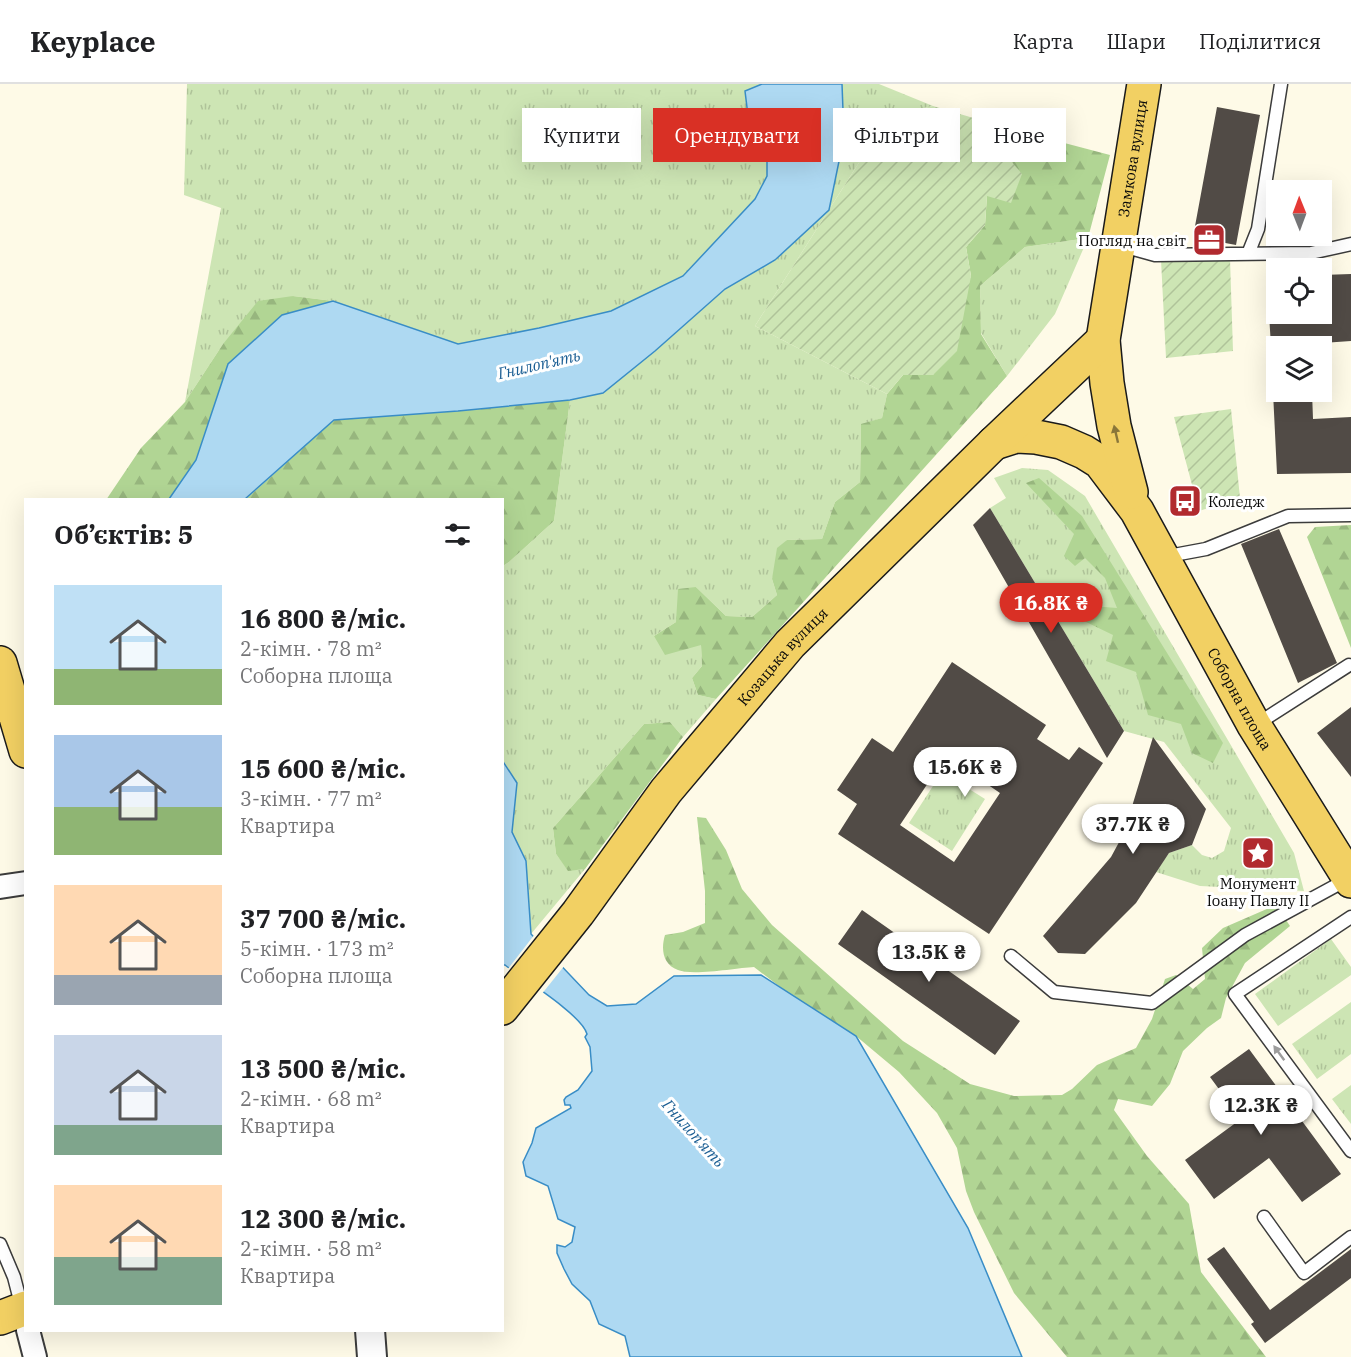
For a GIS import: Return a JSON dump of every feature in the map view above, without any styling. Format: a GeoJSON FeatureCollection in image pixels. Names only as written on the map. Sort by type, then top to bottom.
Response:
{"type":"FeatureCollection","features":[{"type":"Feature","properties":{"kind":"main road","name":"Замкова вулиця"},"geometry":{"type":"LineString","coordinates":[[1103,340],[1144,84]]}},
{"type":"Feature","properties":{"kind":"main road","name":"Козацька вулиця"},"geometry":{"type":"LineString","coordinates":[[504,1006],[578,913],[666,791],[790,644],[994,443],[1103,340]]}},
{"type":"Feature","properties":{"kind":"main road","name":"Соборна площа"},"geometry":{"type":"LineString","coordinates":[[1103,340],[1114,426],[1137,511]]}},
{"type":"Feature","properties":{"kind":"main road","name":"Соборна площа"},"geometry":{"type":"LineString","coordinates":[[994,443],[1016,436],[1036,436],[1061,442],[1100,462],[1137,511],[1254,725],[1350,880]]}},
{"type":"Feature","properties":{"kind":"main road"},"geometry":{"type":"LineString","coordinates":[[0,663],[24,744]]}},
{"type":"Feature","properties":{"kind":"street"},"geometry":{"type":"LineString","coordinates":[[0,887],[24,883]]}},
{"type":"Feature","properties":{"kind":"street"},"geometry":{"type":"LineString","coordinates":[[25,1332],[35,1357]]}},
{"type":"Feature","properties":{"kind":"street"},"geometry":{"type":"LineString","coordinates":[[370,1332],[372,1357]]}},
{"type":"Feature","properties":{"kind":"lane"},"geometry":{"type":"LineString","coordinates":[[1248,254],[1258,229],[1281,84]]}},
{"type":"Feature","properties":{"kind":"lane"},"geometry":{"type":"LineString","coordinates":[[1118,244],[1155,255],[1311,254],[1351,244]]}},
{"type":"Feature","properties":{"kind":"lane"},"geometry":{"type":"LineString","coordinates":[[1162,557],[1206,549],[1288,516],[1351,515]]}},
{"type":"Feature","properties":{"kind":"lane"},"geometry":{"type":"LineString","coordinates":[[1254,725],[1349,665]]}},
{"type":"Feature","properties":{"kind":"lane"},"geometry":{"type":"LineString","coordinates":[[1011,956],[1054,992],[1152,1003],[1245,935],[1350,880]]}},
{"type":"Feature","properties":{"kind":"lane"},"geometry":{"type":"LineString","coordinates":[[1351,917],[1235,994],[1351,1150]]}},
{"type":"Feature","properties":{"kind":"lane"},"geometry":{"type":"LineString","coordinates":[[1264,1217],[1304,1273],[1351,1237]]}},
{"type":"Feature","properties":{"kind":"lane"},"geometry":{"type":"LineString","coordinates":[[0,1244],[14,1277],[20,1318]]}},
{"type":"Feature","properties":{"kind":"green space"},"geometry":{"type":"Polygon","coordinates":[[[187,84],[762,84],[745,92],[747,108],[653,108],[653,162],[767,162],[767,176],[755,199],[683,276],[611,311],[458,344],[333,301],[293,296],[223,344],[185,402],[221,208],[184,195],[187,84]]]}},
{"type":"Feature","properties":{"kind":"green space"},"geometry":{"type":"Polygon","coordinates":[[[842,84],[879,84],[933,106],[843,108],[842,84]]]}},
{"type":"Feature","properties":{"kind":"green space"},"geometry":{"type":"Polygon","coordinates":[[[960,114],[972,118],[972,162],[1012,162],[1022,174],[1011,203],[987,196],[985,225],[966,247],[971,276],[957,351],[933,375],[903,375],[887,394],[755,326],[859,162],[960,162],[960,114]]]}},
{"type":"Feature","properties":{"kind":"green space"},"geometry":{"type":"Polygon","coordinates":[[[1066,143],[1110,155],[1088,238],[1025,247],[980,286],[981,334],[1007,376],[716,699],[698,695],[692,678],[702,666],[701,645],[665,655],[654,636],[676,622],[678,589],[696,587],[726,616],[752,617],[777,595],[772,579],[777,548],[787,540],[822,539],[835,502],[860,482],[861,424],[882,418],[887,394],[903,375],[933,375],[971,276],[966,247],[985,225],[987,195],[997,162],[1066,162],[1066,143]]]}},
{"type":"Feature","properties":{"kind":"green space"},"geometry":{"type":"Polygon","coordinates":[[[833,157],[833,162],[859,162],[755,326],[887,394],[882,418],[861,425],[860,482],[835,502],[822,539],[787,540],[772,579],[777,595],[752,617],[726,616],[696,587],[676,622],[654,636],[701,645],[702,666],[692,678],[698,695],[716,699],[683,737],[670,722],[644,724],[553,828],[556,854],[568,870],[585,869],[531,934],[526,861],[512,832],[517,783],[504,762],[504,565],[554,521],[570,400],[603,393],[725,289],[775,260],[833,157]]]}},
{"type":"Feature","properties":{"kind":"green space"},"geometry":{"type":"Polygon","coordinates":[[[1088,238],[1055,314],[1007,376],[981,333],[980,286],[1025,247],[1088,238]]]}},
{"type":"Feature","properties":{"kind":"green space"},"geometry":{"type":"Polygon","coordinates":[[[1230,259],[1233,351],[1166,358],[1161,260],[1230,259]]]}},
{"type":"Feature","properties":{"kind":"green space"},"geometry":{"type":"Polygon","coordinates":[[[293,296],[333,301],[282,315],[228,364],[196,460],[170,498],[107,498],[141,448],[185,402],[223,344],[258,301],[293,296]]]}},
{"type":"Feature","properties":{"kind":"green space"},"geometry":{"type":"Polygon","coordinates":[[[570,400],[554,521],[504,565],[504,498],[247,498],[334,420],[570,400]]]}},
{"type":"Feature","properties":{"kind":"green space"},"geometry":{"type":"Polygon","coordinates":[[[1231,409],[1240,498],[1199,511],[1174,417],[1231,409]]]}},
{"type":"Feature","properties":{"kind":"green space"},"geometry":{"type":"Polygon","coordinates":[[[1022,468],[1048,470],[1085,496],[1294,853],[1304,891],[1200,886],[1156,872],[1169,853],[1192,845],[1202,855],[1212,858],[1224,851],[1231,828],[1164,742],[1124,731],[990,508],[1006,498],[994,478],[1022,468]]]}},
{"type":"Feature","properties":{"kind":"green space"},"geometry":{"type":"Polygon","coordinates":[[[1039,478],[1082,516],[1223,743],[1213,763],[1192,753],[1181,724],[1148,715],[1136,672],[1106,661],[1113,635],[1084,621],[1092,606],[1117,608],[1105,578],[1085,558],[1075,566],[1064,556],[1074,534],[1026,483],[1039,478]]]}},
{"type":"Feature","properties":{"kind":"green space"},"geometry":{"type":"Polygon","coordinates":[[[1351,525],[1351,648],[1307,537],[1315,527],[1351,525]]]}},
{"type":"Feature","properties":{"kind":"green space"},"geometry":{"type":"Polygon","coordinates":[[[670,722],[683,737],[585,869],[568,871],[556,854],[553,828],[644,724],[670,722]]]}},
{"type":"Feature","properties":{"kind":"green space"},"geometry":{"type":"Polygon","coordinates":[[[942,772],[985,799],[952,851],[909,823],[942,772]]]}},
{"type":"Feature","properties":{"kind":"green space"},"geometry":{"type":"Polygon","coordinates":[[[697,817],[706,818],[726,850],[742,889],[772,925],[903,1041],[970,1084],[1014,1096],[1062,1095],[1072,1089],[1097,1065],[1136,1048],[1152,1019],[1165,979],[1176,975],[1193,989],[1205,979],[1202,948],[1223,928],[1276,905],[1290,926],[1245,963],[1226,998],[1221,1018],[1183,1051],[1170,1084],[1152,1106],[1118,1099],[1114,1110],[1147,1156],[1189,1204],[1201,1272],[1266,1357],[1067,1357],[1014,1293],[974,1212],[966,1191],[957,1148],[937,1113],[899,1072],[856,1036],[788,993],[754,967],[685,972],[673,967],[666,960],[663,950],[665,935],[683,932],[705,923],[705,891],[697,817]]]}},
{"type":"Feature","properties":{"kind":"green space"},"geometry":{"type":"Polygon","coordinates":[[[1331,939],[1351,967],[1351,975],[1278,1026],[1255,994],[1331,939]]]}},
{"type":"Feature","properties":{"kind":"green space"},"geometry":{"type":"Polygon","coordinates":[[[1351,1002],[1351,1054],[1317,1079],[1292,1044],[1351,1002]]]}},
{"type":"Feature","properties":{"kind":"green space"},"geometry":{"type":"Polygon","coordinates":[[[1351,1085],[1351,1124],[1332,1099],[1351,1085]]]}},
{"type":"Feature","properties":{"kind":"water","name":"Гнилоп'ять"},"geometry":{"type":"Polygon","coordinates":[[[762,84],[842,84],[843,108],[833,108],[833,162],[839,162],[829,210],[775,260],[725,289],[603,393],[570,400],[334,420],[246,498],[170,498],[196,460],[228,364],[282,315],[333,301],[458,344],[611,311],[683,276],[755,199],[767,176],[767,162],[821,162],[821,108],[747,108],[745,91],[762,84]]]}},
{"type":"Feature","properties":{"kind":"water","name":"Гнилоп'ять"},"geometry":{"type":"Polygon","coordinates":[[[504,763],[517,783],[512,832],[526,861],[531,934],[589,995],[607,1006],[636,1004],[674,976],[761,975],[856,1036],[968,1228],[1022,1357],[630,1357],[625,1336],[599,1324],[590,1301],[572,1284],[557,1253],[557,1245],[565,1247],[572,1242],[575,1227],[558,1219],[548,1186],[526,1176],[523,1162],[536,1128],[571,1108],[570,1105],[565,1105],[564,1100],[578,1090],[592,1071],[590,1047],[585,1037],[587,1034],[583,1026],[563,1007],[505,965],[504,763]]]}},
{"type":"Feature","properties":{"kind":"pier"},"geometry":{"type":"Polygon","coordinates":[[[535,934],[565,965],[541,995],[507,970],[535,934]]]}},
{"type":"Feature","properties":{"kind":"building"},"geometry":{"type":"Polygon","coordinates":[[[1217,107],[1260,115],[1236,245],[1193,237],[1217,107]]]}},
{"type":"Feature","properties":{"kind":"building"},"geometry":{"type":"Polygon","coordinates":[[[1351,274],[1351,341],[1332,342],[1332,336],[1270,336],[1270,324],[1332,324],[1332,275],[1351,274]]]}},
{"type":"Feature","properties":{"kind":"building"},"geometry":{"type":"Polygon","coordinates":[[[1273,402],[1312,402],[1313,419],[1351,417],[1351,473],[1277,474],[1273,402]]]}},
{"type":"Feature","properties":{"kind":"building"},"geometry":{"type":"Polygon","coordinates":[[[990,508],[1124,731],[1107,758],[973,525],[990,508]]]}},
{"type":"Feature","properties":{"kind":"building"},"geometry":{"type":"Polygon","coordinates":[[[1279,529],[1337,663],[1298,683],[1241,544],[1279,529]]]}},
{"type":"Feature","properties":{"kind":"building"},"geometry":{"type":"Polygon","coordinates":[[[952,662],[1046,725],[1037,739],[1069,760],[1079,747],[1103,763],[989,934],[838,834],[857,804],[837,790],[872,738],[893,752],[952,662]],[[946,756],[900,825],[954,862],[1000,793],[946,756]]]}},
{"type":"Feature","properties":{"kind":"building"},"geometry":{"type":"Polygon","coordinates":[[[1351,707],[1351,777],[1317,733],[1351,707]]]}},
{"type":"Feature","properties":{"kind":"building"},"geometry":{"type":"Polygon","coordinates":[[[1153,737],[1206,809],[1192,845],[1169,853],[1136,903],[1085,954],[1058,953],[1043,936],[1111,857],[1124,833],[1153,737]]]}},
{"type":"Feature","properties":{"kind":"building"},"geometry":{"type":"Polygon","coordinates":[[[862,910],[1020,1021],[995,1055],[838,944],[862,910]]]}},
{"type":"Feature","properties":{"kind":"building"},"geometry":{"type":"Polygon","coordinates":[[[1249,1049],[1341,1174],[1302,1202],[1269,1158],[1214,1199],[1185,1160],[1241,1119],[1210,1077],[1249,1049]]]}},
{"type":"Feature","properties":{"kind":"building"},"geometry":{"type":"Polygon","coordinates":[[[1224,1247],[1270,1310],[1351,1249],[1351,1278],[1265,1343],[1251,1324],[1254,1322],[1207,1259],[1224,1247]]]}},
{"type":"Feature","properties":{"kind":"place","name":"Погляд на світ"},"geometry":{"type":"Point","coordinates":[1209,240]}},
{"type":"Feature","properties":{"kind":"place","name":"Коледж"},"geometry":{"type":"Point","coordinates":[1185,501]}},
{"type":"Feature","properties":{"kind":"place","name":"Монумент Іоану Павлу ІІ"},"geometry":{"type":"Point","coordinates":[1258,853]}}]}
